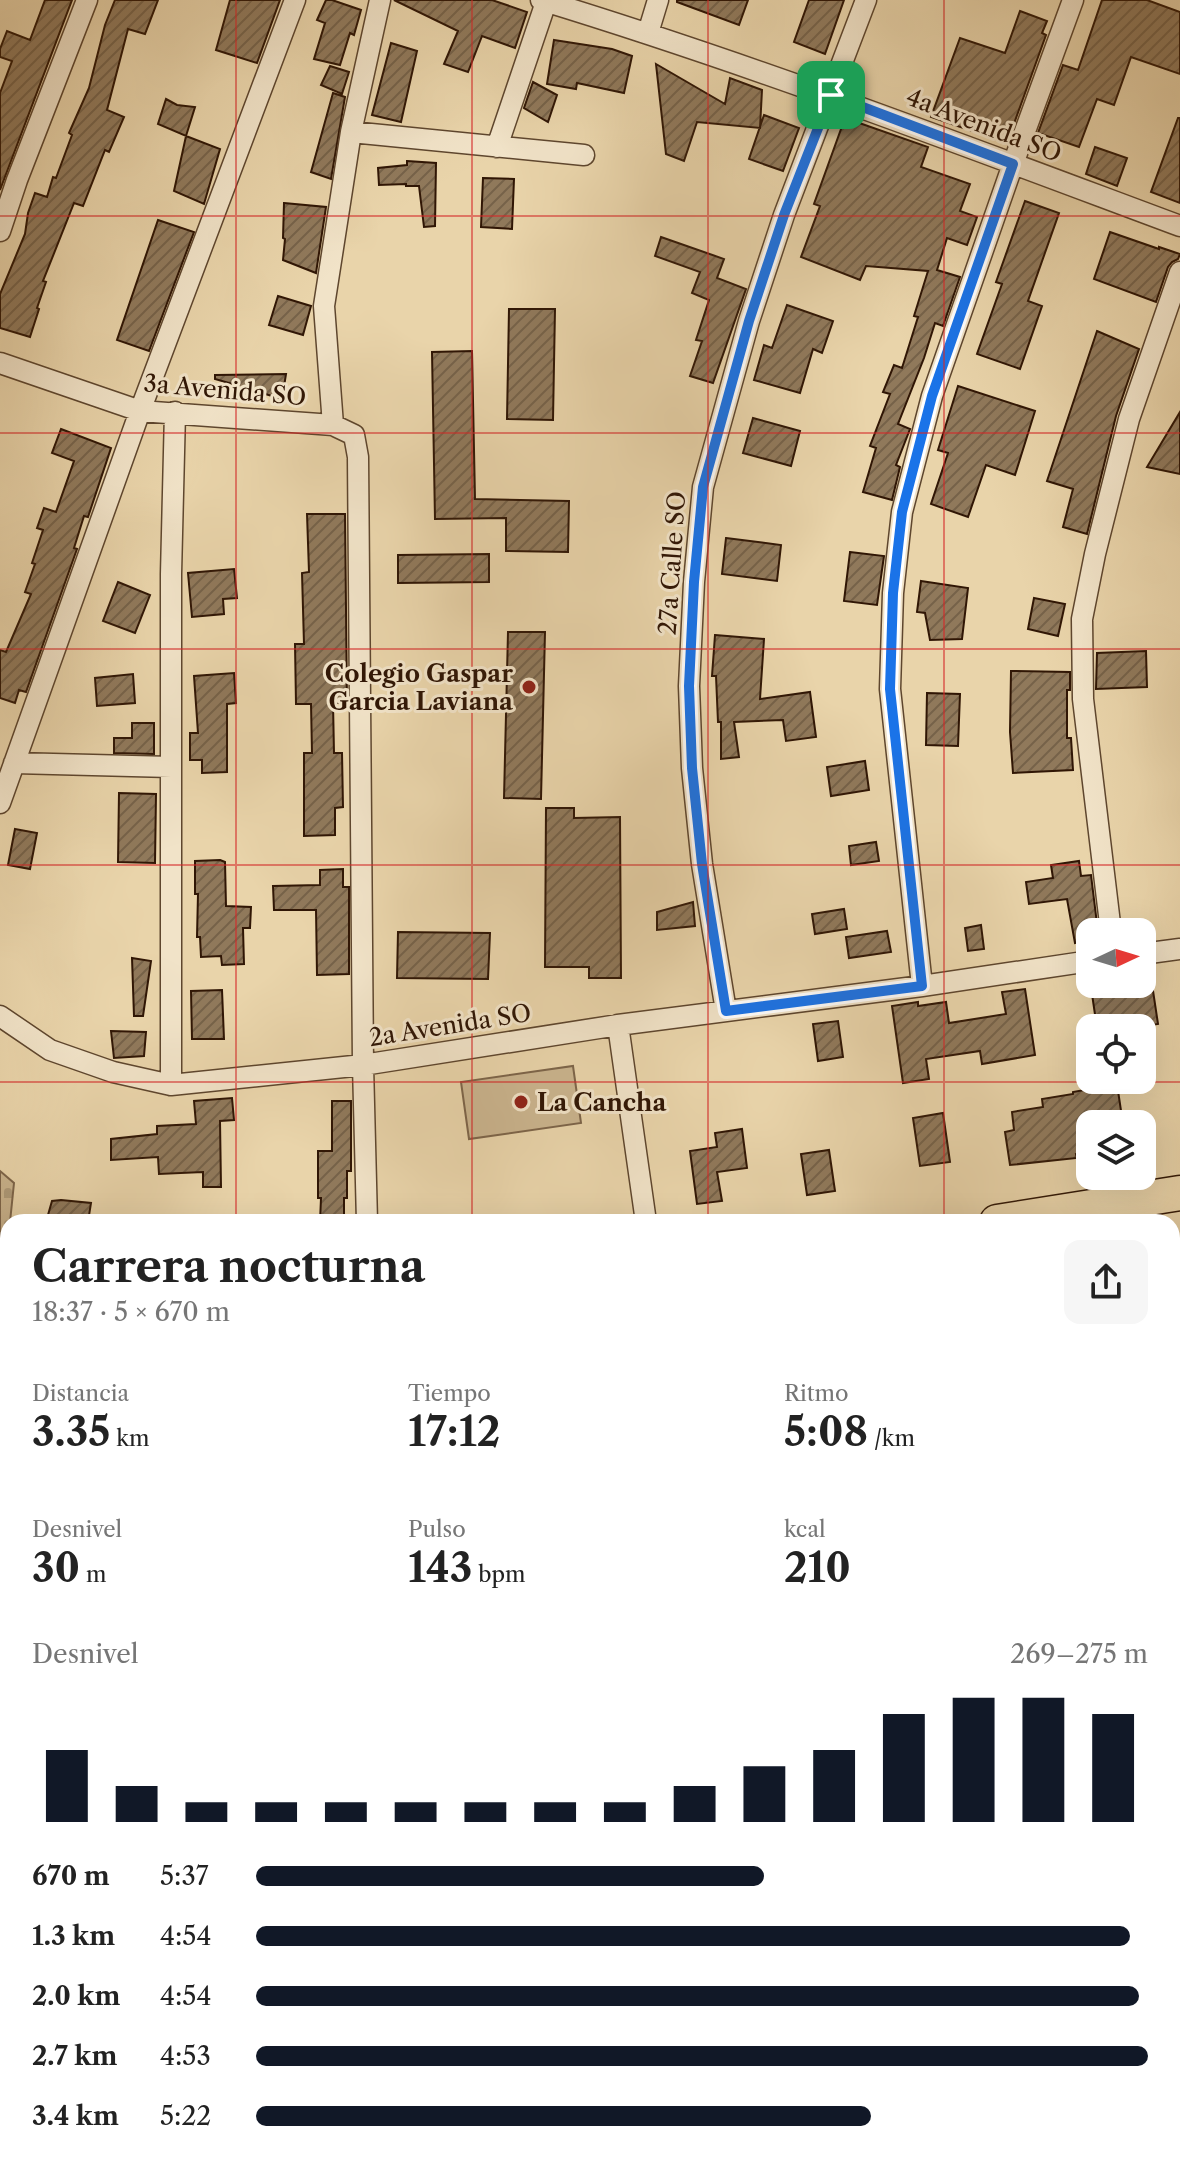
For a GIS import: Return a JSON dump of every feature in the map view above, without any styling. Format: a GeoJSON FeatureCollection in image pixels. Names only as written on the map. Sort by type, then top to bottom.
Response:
{"type":"FeatureCollection","features":[{"type":"Feature","properties":{"kind":"highway"},"geometry":{"type":"LineString","coordinates":[[1047,1214],[1180,1193]]}},
{"type":"Feature","properties":{"kind":"street"},"geometry":{"type":"LineString","coordinates":[[0,231],[87,0]]}},
{"type":"Feature","properties":{"kind":"street"},"geometry":{"type":"LineString","coordinates":[[0,803],[140,411],[295,0]]}},
{"type":"Feature","properties":{"kind":"street"},"geometry":{"type":"LineString","coordinates":[[333,425],[324,306],[351,132],[380,0]]}},
{"type":"Feature","properties":{"kind":"street"},"geometry":{"type":"LineString","coordinates":[[648,33],[658,0]]}},
{"type":"Feature","properties":{"kind":"street","name":"27a Calle SO"},"geometry":{"type":"LineString","coordinates":[[726,1011],[702,864],[692,768],[689,686],[703,487],[749,321],[784,215],[866,0]]}},
{"type":"Feature","properties":{"kind":"street"},"geometry":{"type":"LineString","coordinates":[[922,986],[890,689],[893,593],[902,512],[932,396],[1073,0]]}},
{"type":"Feature","properties":{"kind":"street"},"geometry":{"type":"LineString","coordinates":[[497,147],[543,1]]}},
{"type":"Feature","properties":{"kind":"street","name":"4a Avenida SO"},"geometry":{"type":"LineString","coordinates":[[543,1],[831,95],[1180,226]]}},
{"type":"Feature","properties":{"kind":"street"},"geometry":{"type":"LineString","coordinates":[[351,132],[584,155]]}},
{"type":"Feature","properties":{"kind":"street"},"geometry":{"type":"LineString","coordinates":[[1109,918],[1083,699],[1082,619],[1129,419],[1180,272]]}},
{"type":"Feature","properties":{"kind":"street","name":"3a Avenida SO"},"geometry":{"type":"LineString","coordinates":[[0,363],[140,411],[333,425],[354,435],[358,457],[363,1065]]}},
{"type":"Feature","properties":{"kind":"street"},"geometry":{"type":"LineString","coordinates":[[171,1085],[171,574],[175,412]]}},
{"type":"Feature","properties":{"kind":"street"},"geometry":{"type":"LineString","coordinates":[[14,763],[171,767]]}},
{"type":"Feature","properties":{"kind":"street"},"geometry":{"type":"LineString","coordinates":[[1156,952],[1180,949]]}},
{"type":"Feature","properties":{"kind":"street","name":"2a Avenida SO"},"geometry":{"type":"LineString","coordinates":[[0,1016],[50,1050],[113,1072],[171,1085],[363,1065],[618,1025],[1076,963]]}},
{"type":"Feature","properties":{"kind":"street"},"geometry":{"type":"LineString","coordinates":[[618,1025],[645,1214]]}},
{"type":"Feature","properties":{"kind":"street"},"geometry":{"type":"LineString","coordinates":[[363,1065],[367,1214]]}},
{"type":"Feature","properties":{"kind":"green space","name":"La Cancha"},"geometry":{"type":"Polygon","coordinates":[[[573,1066],[581,1123],[469,1139],[461,1082],[573,1066]]]}},
{"type":"Feature","properties":{"kind":"green space"},"geometry":{"type":"Polygon","coordinates":[[[0,1171],[14,1183],[11,1214],[0,1214],[0,1171]]]}},
{"type":"Feature","properties":{"kind":"building"},"geometry":{"type":"Polygon","coordinates":[[[45,0],[72,0],[0,190],[0,93],[12,61],[0,57],[0,49],[7,31],[30,40],[45,0]]]}},
{"type":"Feature","properties":{"kind":"building"},"geometry":{"type":"Polygon","coordinates":[[[115,0],[158,0],[145,34],[128,29],[107,110],[124,117],[109,152],[105,150],[83,206],[74,203],[43,281],[46,282],[30,337],[0,328],[0,294],[25,234],[35,193],[47,197],[53,177],[56,178],[72,135],[69,133],[89,88],[105,25],[115,0]]]}},
{"type":"Feature","properties":{"kind":"building"},"geometry":{"type":"Polygon","coordinates":[[[230,0],[280,0],[257,63],[216,50],[230,0]]]}},
{"type":"Feature","properties":{"kind":"building"},"geometry":{"type":"Polygon","coordinates":[[[326,0],[361,10],[340,65],[314,59],[325,23],[317,20],[326,0]]]}},
{"type":"Feature","properties":{"kind":"building"},"geometry":{"type":"Polygon","coordinates":[[[394,0],[492,0],[527,12],[515,48],[482,36],[468,72],[444,64],[458,31],[394,0]]]}},
{"type":"Feature","properties":{"kind":"building"},"geometry":{"type":"Polygon","coordinates":[[[677,0],[748,0],[739,25],[677,0]]]}},
{"type":"Feature","properties":{"kind":"building"},"geometry":{"type":"Polygon","coordinates":[[[809,0],[844,0],[825,54],[794,42],[809,0]]]}},
{"type":"Feature","properties":{"kind":"building"},"geometry":{"type":"Polygon","coordinates":[[[1102,0],[1147,0],[1180,12],[1180,74],[1131,57],[1114,105],[1097,99],[1079,147],[1038,133],[1063,65],[1078,70],[1102,0]]]}},
{"type":"Feature","properties":{"kind":"building"},"geometry":{"type":"Polygon","coordinates":[[[1020,11],[1047,21],[1042,33],[1046,35],[1007,143],[931,117],[960,38],[1005,53],[1020,11]]]}},
{"type":"Feature","properties":{"kind":"building"},"geometry":{"type":"Polygon","coordinates":[[[554,40],[612,49],[632,56],[624,93],[577,83],[576,89],[547,84],[554,40]]]}},
{"type":"Feature","properties":{"kind":"building"},"geometry":{"type":"Polygon","coordinates":[[[391,43],[417,51],[401,122],[372,115],[391,43]]]}},
{"type":"Feature","properties":{"kind":"building"},"geometry":{"type":"Polygon","coordinates":[[[656,64],[725,104],[730,78],[762,90],[760,128],[697,122],[684,161],[666,154],[656,64]]]}},
{"type":"Feature","properties":{"kind":"building"},"geometry":{"type":"Polygon","coordinates":[[[330,66],[349,72],[342,94],[321,85],[330,66]]]}},
{"type":"Feature","properties":{"kind":"building"},"geometry":{"type":"Polygon","coordinates":[[[533,82],[557,95],[548,122],[524,108],[533,82]]]}},
{"type":"Feature","properties":{"kind":"building"},"geometry":{"type":"Polygon","coordinates":[[[333,93],[345,97],[331,179],[311,172],[333,93]]]}},
{"type":"Feature","properties":{"kind":"building"},"geometry":{"type":"Polygon","coordinates":[[[166,99],[177,105],[195,107],[186,136],[158,124],[166,99]]]}},
{"type":"Feature","properties":{"kind":"building"},"geometry":{"type":"Polygon","coordinates":[[[764,115],[799,128],[783,171],[749,159],[764,115]]]}},
{"type":"Feature","properties":{"kind":"building"},"geometry":{"type":"Polygon","coordinates":[[[845,118],[928,147],[921,167],[970,184],[960,211],[977,217],[967,245],[947,238],[937,270],[960,277],[943,326],[935,323],[898,424],[910,429],[896,465],[900,467],[892,500],[863,492],[876,448],[870,446],[890,394],[883,392],[894,365],[902,368],[928,271],[866,266],[860,280],[801,257],[820,206],[814,204],[845,118]]]}},
{"type":"Feature","properties":{"kind":"building"},"geometry":{"type":"Polygon","coordinates":[[[1180,118],[1180,203],[1151,192],[1180,118]]]}},
{"type":"Feature","properties":{"kind":"building"},"geometry":{"type":"Polygon","coordinates":[[[186,136],[220,149],[204,204],[174,191],[186,136]]]}},
{"type":"Feature","properties":{"kind":"building"},"geometry":{"type":"Polygon","coordinates":[[[1095,147],[1127,158],[1117,186],[1086,174],[1095,147]]]}},
{"type":"Feature","properties":{"kind":"building"},"geometry":{"type":"Polygon","coordinates":[[[407,161],[436,163],[435,226],[424,227],[419,186],[379,185],[378,168],[407,165],[407,161]]]}},
{"type":"Feature","properties":{"kind":"building"},"geometry":{"type":"Polygon","coordinates":[[[483,178],[514,179],[512,229],[481,227],[483,178]]]}},
{"type":"Feature","properties":{"kind":"building"},"geometry":{"type":"Polygon","coordinates":[[[1025,201],[1059,213],[1028,301],[1042,306],[1020,369],[977,354],[1002,284],[996,282],[1025,201]]]}},
{"type":"Feature","properties":{"kind":"building"},"geometry":{"type":"Polygon","coordinates":[[[284,203],[326,207],[316,273],[283,260],[284,203]]]}},
{"type":"Feature","properties":{"kind":"building"},"geometry":{"type":"Polygon","coordinates":[[[158,220],[194,232],[149,351],[117,340],[158,220]]]}},
{"type":"Feature","properties":{"kind":"building"},"geometry":{"type":"Polygon","coordinates":[[[1110,232],[1180,254],[1168,267],[1156,302],[1094,279],[1110,232]]]}},
{"type":"Feature","properties":{"kind":"building"},"geometry":{"type":"Polygon","coordinates":[[[661,237],[724,259],[717,278],[746,289],[713,383],[690,376],[702,341],[696,340],[709,300],[692,293],[700,272],[655,256],[661,237]]]}},
{"type":"Feature","properties":{"kind":"building"},"geometry":{"type":"Polygon","coordinates":[[[278,296],[311,306],[303,335],[269,325],[278,296]]]}},
{"type":"Feature","properties":{"kind":"building"},"geometry":{"type":"Polygon","coordinates":[[[787,305],[833,321],[822,353],[813,349],[800,393],[754,380],[764,345],[772,348],[787,305]]]}},
{"type":"Feature","properties":{"kind":"building"},"geometry":{"type":"Polygon","coordinates":[[[509,309],[555,309],[553,420],[507,419],[509,309]]]}},
{"type":"Feature","properties":{"kind":"building"},"geometry":{"type":"Polygon","coordinates":[[[1097,331],[1139,349],[1116,416],[1087,534],[1063,527],[1073,489],[1047,481],[1097,331]]]}},
{"type":"Feature","properties":{"kind":"building"},"geometry":{"type":"Polygon","coordinates":[[[472,351],[475,499],[569,501],[568,552],[506,551],[506,518],[435,519],[432,352],[472,351]]]}},
{"type":"Feature","properties":{"kind":"building"},"geometry":{"type":"Polygon","coordinates":[[[286,374],[282,399],[252,390],[252,401],[236,401],[236,385],[215,379],[215,375],[286,374]]]}},
{"type":"Feature","properties":{"kind":"building"},"geometry":{"type":"Polygon","coordinates":[[[958,386],[1035,411],[1015,475],[986,465],[968,517],[931,504],[948,453],[938,450],[958,386]]]}},
{"type":"Feature","properties":{"kind":"building"},"geometry":{"type":"Polygon","coordinates":[[[1180,412],[1180,474],[1147,467],[1180,412]]]}},
{"type":"Feature","properties":{"kind":"building"},"geometry":{"type":"Polygon","coordinates":[[[753,418],[800,431],[791,466],[743,453],[753,418]]]}},
{"type":"Feature","properties":{"kind":"building"},"geometry":{"type":"Polygon","coordinates":[[[61,429],[111,448],[88,517],[84,516],[74,548],[77,549],[26,692],[19,690],[15,703],[0,698],[0,650],[6,652],[31,594],[25,592],[43,530],[37,528],[44,508],[56,512],[74,461],[52,453],[61,429]]]}},
{"type":"Feature","properties":{"kind":"building"},"geometry":{"type":"Polygon","coordinates":[[[307,514],[345,514],[347,703],[333,703],[334,753],[342,753],[343,807],[335,808],[335,835],[304,836],[304,753],[312,753],[311,704],[296,704],[295,644],[304,644],[302,573],[309,572],[307,514]]]}},
{"type":"Feature","properties":{"kind":"building"},"geometry":{"type":"Polygon","coordinates":[[[726,538],[781,545],[777,581],[722,574],[726,538]]]}},
{"type":"Feature","properties":{"kind":"building"},"geometry":{"type":"Polygon","coordinates":[[[850,552],[884,556],[877,605],[844,601],[850,552]]]}},
{"type":"Feature","properties":{"kind":"building"},"geometry":{"type":"Polygon","coordinates":[[[489,554],[489,582],[398,583],[398,555],[489,554]]]}},
{"type":"Feature","properties":{"kind":"building"},"geometry":{"type":"Polygon","coordinates":[[[234,569],[237,598],[223,599],[224,614],[192,617],[188,573],[234,569]]]}},
{"type":"Feature","properties":{"kind":"building"},"geometry":{"type":"Polygon","coordinates":[[[921,581],[968,588],[962,639],[930,640],[925,613],[917,612],[921,581]]]}},
{"type":"Feature","properties":{"kind":"building"},"geometry":{"type":"Polygon","coordinates":[[[118,582],[150,595],[135,633],[103,621],[118,582]]]}},
{"type":"Feature","properties":{"kind":"building"},"geometry":{"type":"Polygon","coordinates":[[[1034,598],[1065,604],[1058,636],[1028,629],[1034,598]]]}},
{"type":"Feature","properties":{"kind":"building","name":"Colegio Gaspar Garcia Laviana"},"geometry":{"type":"Polygon","coordinates":[[[508,632],[545,632],[541,799],[504,798],[508,632]]]}},
{"type":"Feature","properties":{"kind":"building"},"geometry":{"type":"Polygon","coordinates":[[[715,635],[764,639],[760,699],[810,692],[816,737],[786,741],[783,720],[734,722],[739,757],[721,759],[721,722],[718,722],[716,676],[712,676],[715,635]]]}},
{"type":"Feature","properties":{"kind":"building"},"geometry":{"type":"Polygon","coordinates":[[[1146,651],[1147,687],[1096,689],[1097,653],[1146,651]]]}},
{"type":"Feature","properties":{"kind":"building"},"geometry":{"type":"Polygon","coordinates":[[[1011,671],[1070,672],[1067,738],[1071,738],[1073,770],[1013,773],[1011,671]]]}},
{"type":"Feature","properties":{"kind":"building"},"geometry":{"type":"Polygon","coordinates":[[[234,673],[236,703],[227,704],[227,772],[202,773],[202,760],[190,760],[190,733],[198,733],[194,676],[234,673]]]}},
{"type":"Feature","properties":{"kind":"building"},"geometry":{"type":"Polygon","coordinates":[[[133,674],[135,703],[97,706],[95,678],[133,674]]]}},
{"type":"Feature","properties":{"kind":"building"},"geometry":{"type":"Polygon","coordinates":[[[927,693],[960,694],[958,746],[926,745],[927,693]]]}},
{"type":"Feature","properties":{"kind":"building"},"geometry":{"type":"Polygon","coordinates":[[[132,723],[154,723],[154,754],[114,753],[114,738],[132,738],[132,723]]]}},
{"type":"Feature","properties":{"kind":"building"},"geometry":{"type":"Polygon","coordinates":[[[865,761],[869,790],[831,796],[827,767],[865,761]]]}},
{"type":"Feature","properties":{"kind":"building"},"geometry":{"type":"Polygon","coordinates":[[[119,793],[156,794],[155,863],[118,862],[119,793]]]}},
{"type":"Feature","properties":{"kind":"building"},"geometry":{"type":"Polygon","coordinates":[[[546,808],[574,808],[574,818],[620,817],[621,978],[589,978],[589,967],[545,967],[546,808]]]}},
{"type":"Feature","properties":{"kind":"building"},"geometry":{"type":"Polygon","coordinates":[[[15,829],[37,833],[30,869],[8,865],[15,829]]]}},
{"type":"Feature","properties":{"kind":"building"},"geometry":{"type":"Polygon","coordinates":[[[876,842],[879,861],[851,865],[849,846],[876,842]]]}},
{"type":"Feature","properties":{"kind":"building"},"geometry":{"type":"Polygon","coordinates":[[[195,861],[225,862],[226,906],[251,907],[250,928],[243,928],[244,964],[222,965],[221,956],[201,957],[200,937],[197,937],[195,861]]]}},
{"type":"Feature","properties":{"kind":"building"},"geometry":{"type":"Polygon","coordinates":[[[1079,861],[1081,876],[1091,875],[1096,918],[1076,918],[1076,943],[1067,899],[1029,904],[1026,882],[1053,878],[1051,865],[1079,861]]]}},
{"type":"Feature","properties":{"kind":"building"},"geometry":{"type":"Polygon","coordinates":[[[343,869],[343,887],[349,887],[349,974],[317,975],[316,910],[274,910],[273,886],[320,885],[320,870],[343,869]]]}},
{"type":"Feature","properties":{"kind":"building"},"geometry":{"type":"Polygon","coordinates":[[[693,902],[695,926],[657,930],[657,912],[693,902]]]}},
{"type":"Feature","properties":{"kind":"building"},"geometry":{"type":"Polygon","coordinates":[[[844,909],[847,929],[815,934],[812,914],[844,909]]]}},
{"type":"Feature","properties":{"kind":"building"},"geometry":{"type":"Polygon","coordinates":[[[981,925],[984,949],[968,951],[965,928],[981,925]]]}},
{"type":"Feature","properties":{"kind":"building"},"geometry":{"type":"Polygon","coordinates":[[[887,931],[891,952],[849,958],[846,937],[887,931]]]}},
{"type":"Feature","properties":{"kind":"building"},"geometry":{"type":"Polygon","coordinates":[[[398,932],[490,933],[488,979],[397,978],[398,932]]]}},
{"type":"Feature","properties":{"kind":"building"},"geometry":{"type":"Polygon","coordinates":[[[132,958],[151,961],[143,1016],[134,1016],[132,958]]]}},
{"type":"Feature","properties":{"kind":"building"},"geometry":{"type":"Polygon","coordinates":[[[1025,989],[1035,1055],[982,1064],[980,1051],[926,1059],[929,1079],[903,1083],[892,1006],[946,1002],[949,1023],[1006,1014],[1002,992],[1025,989]]]}},
{"type":"Feature","properties":{"kind":"building"},"geometry":{"type":"Polygon","coordinates":[[[222,990],[224,1039],[192,1039],[191,991],[222,990]]]}},
{"type":"Feature","properties":{"kind":"building"},"geometry":{"type":"Polygon","coordinates":[[[1093,998],[1154,998],[1158,1024],[1156,1014],[1095,1014],[1093,998]]]}},
{"type":"Feature","properties":{"kind":"building"},"geometry":{"type":"Polygon","coordinates":[[[838,1021],[843,1057],[818,1061],[813,1024],[838,1021]]]}},
{"type":"Feature","properties":{"kind":"building"},"geometry":{"type":"Polygon","coordinates":[[[111,1031],[146,1032],[144,1056],[114,1058],[111,1031]]]}},
{"type":"Feature","properties":{"kind":"building"},"geometry":{"type":"Polygon","coordinates":[[[1073,1092],[1118,1094],[1121,1110],[1076,1110],[1076,1158],[1010,1165],[1005,1132],[1014,1130],[1012,1112],[1043,1107],[1042,1099],[1073,1092]]]}},
{"type":"Feature","properties":{"kind":"building"},"geometry":{"type":"Polygon","coordinates":[[[232,1098],[234,1120],[220,1121],[221,1187],[203,1187],[203,1172],[159,1174],[158,1157],[111,1160],[111,1139],[157,1134],[157,1126],[196,1124],[194,1101],[232,1098]]]}},
{"type":"Feature","properties":{"kind":"building"},"geometry":{"type":"Polygon","coordinates":[[[332,1101],[351,1101],[351,1171],[347,1171],[344,1214],[320,1214],[318,1151],[332,1151],[332,1101]]]}},
{"type":"Feature","properties":{"kind":"building"},"geometry":{"type":"Polygon","coordinates":[[[943,1113],[950,1162],[920,1166],[913,1118],[943,1113]]]}},
{"type":"Feature","properties":{"kind":"building"},"geometry":{"type":"Polygon","coordinates":[[[742,1129],[747,1168],[717,1172],[722,1201],[697,1204],[690,1151],[717,1147],[715,1133],[742,1129]]]}},
{"type":"Feature","properties":{"kind":"building"},"geometry":{"type":"Polygon","coordinates":[[[829,1150],[835,1191],[807,1195],[801,1154],[829,1150]]]}},
{"type":"Feature","properties":{"kind":"building"},"geometry":{"type":"Polygon","coordinates":[[[52,1201],[91,1203],[89,1214],[48,1214],[52,1201]]]}},
{"type":"Feature","properties":{"kind":"place","name":"Colegio Gaspar Garcia Laviana"},"geometry":{"type":"Point","coordinates":[529,687]}},
{"type":"Feature","properties":{"kind":"place","name":"La Cancha"},"geometry":{"type":"Point","coordinates":[521,1102]}},
{"type":"Feature","properties":{"kind":"route"},"geometry":{"type":"LineString","coordinates":[[831,95],[1013,164],[932,396],[902,512],[893,593],[890,689],[922,986],[726,1011],[702,864],[692,768],[689,686],[703,487],[749,321],[784,215],[831,95]]}}]}
